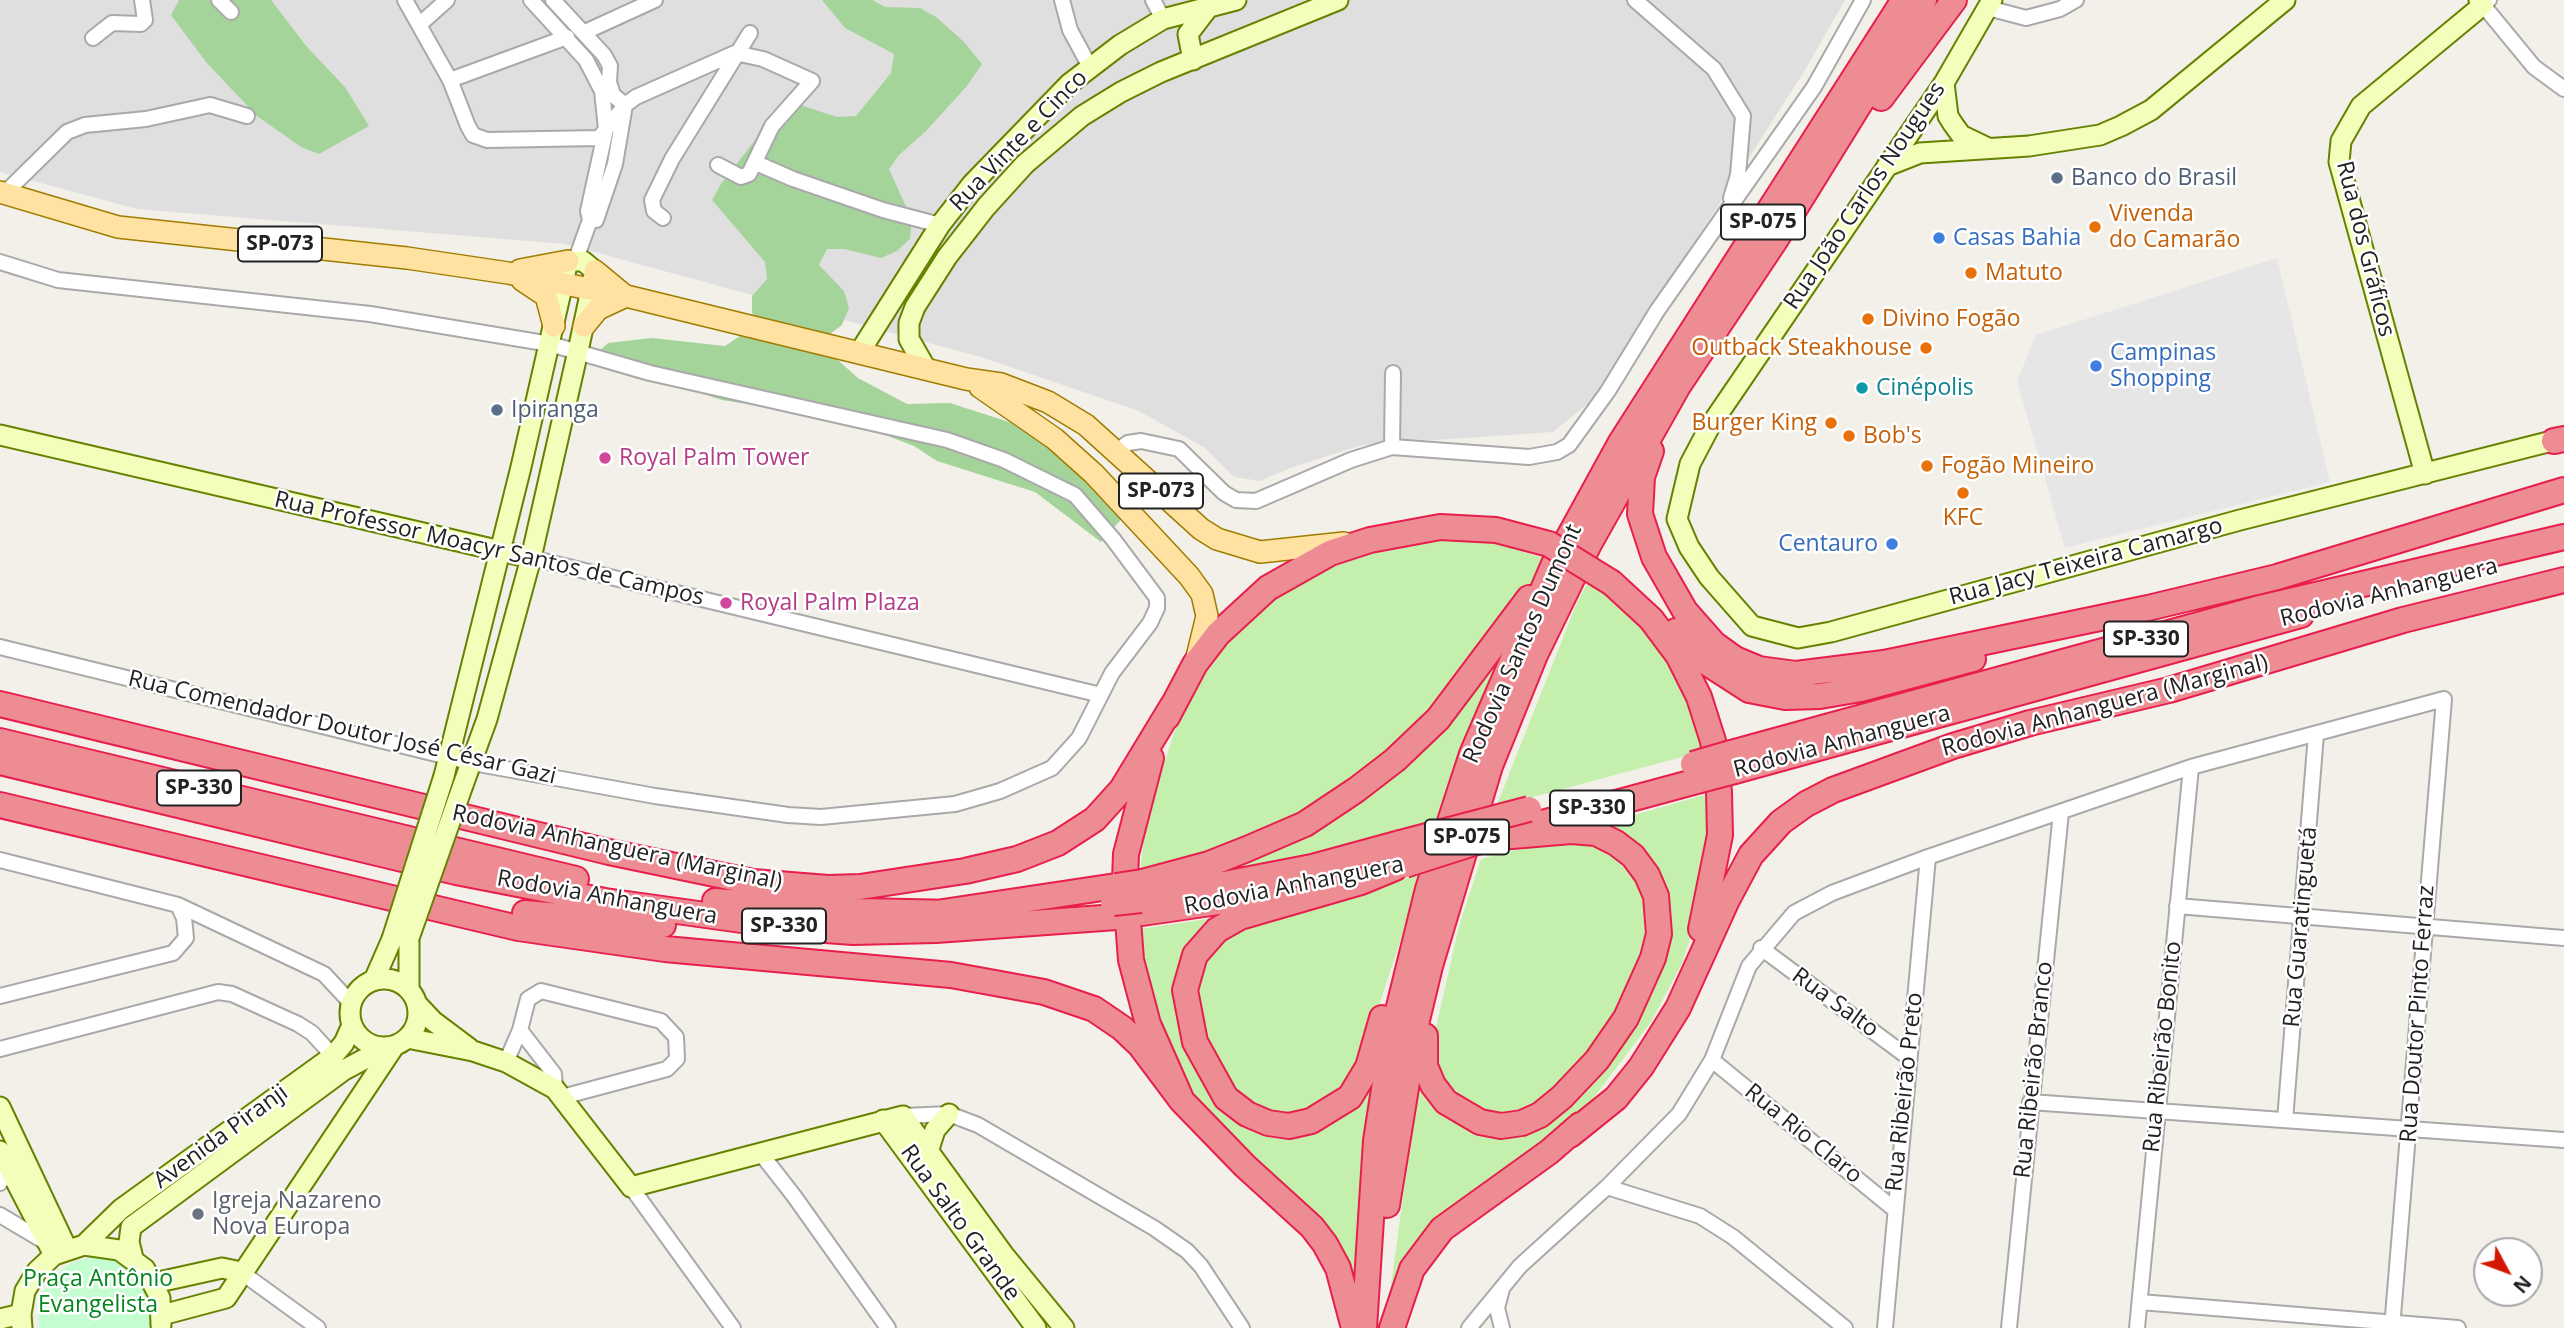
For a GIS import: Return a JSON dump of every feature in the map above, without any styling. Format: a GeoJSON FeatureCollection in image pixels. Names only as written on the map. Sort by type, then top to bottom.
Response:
{"type":"FeatureCollection","features":[{"type":"Feature","properties":{"kind":"highway","name":"Rodovia Santos Dumont"},"geometry":{"type":"LineString","coordinates":[[1364,1328],[1376,1141],[1394,1031],[1428,890],[1543,548],[1621,443],[1905,0]]}},
{"type":"Feature","properties":{"kind":"highway","name":"Rodovia Santos Dumont"},"geometry":{"type":"LineString","coordinates":[[1380,1328],[1388,1190],[1417,1020],[1444,915],[1490,766],[1535,655],[1589,544],[1678,386],[1776,239],[1924,0]]}},
{"type":"Feature","properties":{"kind":"highway"},"geometry":{"type":"LineString","coordinates":[[1776,239],[1954,0]]}},
{"type":"Feature","properties":{"kind":"highway"},"geometry":{"type":"LineString","coordinates":[[1678,386],[1642,477],[1640,514],[1662,575],[1692,621],[1714,644],[1746,664],[1786,674],[1835,671],[2148,608]]}},
{"type":"Feature","properties":{"kind":"highway"},"geometry":{"type":"LineString","coordinates":[[1182,1101],[1155,1042],[1136,982],[1125,880],[1126,854],[1146,775],[1173,705],[1195,664],[1218,634],[1268,588],[1330,553],[1370,540],[1440,527],[1496,530],[1543,548],[1584,556],[1612,577],[1638,590],[1704,661],[1749,690],[1785,697],[1820,696],[1861,689],[2148,608],[2305,570],[2564,490]]}},
{"type":"Feature","properties":{"kind":"highway"},"geometry":{"type":"LineString","coordinates":[[2356,554],[2458,536],[2564,503]]}},
{"type":"Feature","properties":{"kind":"highway","name":"Rodovia Anhanguera"},"geometry":{"type":"LineString","coordinates":[[1733,762],[1900,727],[2560,540]]}},
{"type":"Feature","properties":{"kind":"highway","name":"Rodovia Anhanguera"},"geometry":{"type":"LineString","coordinates":[[0,741],[619,888],[698,900],[932,914],[1019,911],[1142,899],[1312,867],[1400,859],[1484,839],[1695,773],[2256,609],[2560,540]]}},
{"type":"Feature","properties":{"kind":"highway"},"geometry":{"type":"LineString","coordinates":[[1142,899],[1209,864],[1293,829],[1366,782],[1438,719],[1543,548]]}},
{"type":"Feature","properties":{"kind":"highway"},"geometry":{"type":"LineString","coordinates":[[1392,1328],[1412,1269],[1442,1229],[1570,1135],[1621,1079],[1676,991],[1702,927],[1720,835],[1719,792],[1713,741],[1699,697],[1665,636],[1612,577]]}},
{"type":"Feature","properties":{"kind":"highway","name":"Rodovia Anhanguera (Marginal)"},"geometry":{"type":"LineString","coordinates":[[1570,1135],[1616,1098],[1641,1067],[1678,1008],[1727,900],[1751,855],[1782,822],[1806,804],[1833,790],[1953,746],[2030,723],[2262,664],[2349,635],[2564,580]]}},
{"type":"Feature","properties":{"kind":"highway"},"geometry":{"type":"LineString","coordinates":[[1900,727],[2126,685],[2349,635]]}},
{"type":"Feature","properties":{"kind":"highway","name":"Rodovia Anhanguera (Marginal)"},"geometry":{"type":"LineString","coordinates":[[0,704],[609,852],[753,882],[828,888],[871,886],[965,871],[1017,859],[1058,843],[1095,818],[1110,803],[1173,705]]}},
{"type":"Feature","properties":{"kind":"highway","name":"Rodovia Anhanguera"},"geometry":{"type":"LineString","coordinates":[[0,762],[456,872],[605,901],[799,929],[853,932],[936,930],[1115,902]]}},
{"type":"Feature","properties":{"kind":"highway","name":"Rodovia Anhanguera"},"geometry":{"type":"LineString","coordinates":[[1400,859],[1529,808],[1695,773]]}},
{"type":"Feature","properties":{"kind":"highway"},"geometry":{"type":"LineString","coordinates":[[0,805],[518,928],[591,940],[951,975],[1044,992],[1094,1009],[1122,1028],[1140,1045],[1182,1101],[1245,1166],[1312,1227],[1338,1268],[1354,1328]]}},
{"type":"Feature","properties":{"kind":"highway"},"geometry":{"type":"LineString","coordinates":[[1444,915],[1426,1024],[1425,1066],[1439,1094],[1462,1114],[1480,1122],[1501,1126],[1522,1123],[1540,1115],[1562,1097],[1614,1038],[1642,987],[1653,958],[1659,934],[1659,916],[1656,896],[1647,875],[1633,856],[1616,843],[1596,834],[1541,832],[1484,839]]}},
{"type":"Feature","properties":{"kind":"highway"},"geometry":{"type":"LineString","coordinates":[[1400,859],[1361,882],[1240,917],[1208,936],[1195,955],[1185,990],[1195,1042],[1226,1098],[1247,1115],[1268,1123],[1300,1124],[1331,1112],[1350,1097],[1368,1068],[1399,956],[1428,890]]}},
{"type":"Feature","properties":{"kind":"highway"},"geometry":{"type":"LineString","coordinates":[[341,888],[540,916],[735,930],[799,929]]}},
{"type":"Feature","properties":{"kind":"main road","name":"SP-073"},"geometry":{"type":"LineString","coordinates":[[1,193],[117,226],[407,258],[508,272],[563,285],[593,281]]}},
{"type":"Feature","properties":{"kind":"main road"},"geometry":{"type":"LineString","coordinates":[[508,272],[572,260]]}},
{"type":"Feature","properties":{"kind":"main road"},"geometry":{"type":"LineString","coordinates":[[508,272],[545,296],[552,335]]}},
{"type":"Feature","properties":{"kind":"main road"},"geometry":{"type":"LineString","coordinates":[[593,281],[626,296]]}},
{"type":"Feature","properties":{"kind":"main road","name":"SP-073"},"geometry":{"type":"LineString","coordinates":[[626,296],[1026,392],[1068,413],[1111,446],[1201,528],[1217,539],[1244,549],[1260,552],[1370,540]]}},
{"type":"Feature","properties":{"kind":"main road"},"geometry":{"type":"LineString","coordinates":[[584,326],[598,309],[626,296]]}},
{"type":"Feature","properties":{"kind":"main road","name":"SP-073"},"geometry":{"type":"LineString","coordinates":[[966,379],[1001,398],[1077,460],[1155,539],[1202,594],[1207,615],[1195,664]]}},
{"type":"Feature","properties":{"kind":"main road"},"geometry":{"type":"LineString","coordinates":[[1077,460],[1100,456],[1111,446]]}},
{"type":"Feature","properties":{"kind":"street"},"geometry":{"type":"LineString","coordinates":[[93,38],[111,23],[141,24],[145,20],[142,0]]}},
{"type":"Feature","properties":{"kind":"street"},"geometry":{"type":"LineString","coordinates":[[219,0],[231,12]]}},
{"type":"Feature","properties":{"kind":"street"},"geometry":{"type":"LineString","coordinates":[[405,0],[450,80],[473,135],[487,139],[599,138],[625,105],[735,53],[763,59],[812,81],[772,126],[757,163],[749,174],[741,177],[718,165]]}},
{"type":"Feature","properties":{"kind":"street"},"geometry":{"type":"LineString","coordinates":[[419,25],[447,0]]}},
{"type":"Feature","properties":{"kind":"street"},"geometry":{"type":"LineString","coordinates":[[226,1298],[396,1043],[416,1022],[401,939],[501,551],[563,285],[590,220],[589,202],[606,129],[606,109],[599,83],[567,37],[531,0]]}},
{"type":"Feature","properties":{"kind":"street"},"geometry":{"type":"LineString","coordinates":[[554,0],[585,32],[610,66],[609,82],[613,95],[625,105]]}},
{"type":"Feature","properties":{"kind":"street"},"geometry":{"type":"LineString","coordinates":[[585,32],[655,0]]}},
{"type":"Feature","properties":{"kind":"street"},"geometry":{"type":"LineString","coordinates":[[1062,0],[1070,30],[1090,67]]}},
{"type":"Feature","properties":{"kind":"street"},"geometry":{"type":"LineString","coordinates":[[1153,0],[1163,19]]}},
{"type":"Feature","properties":{"kind":"street","name":"Rua Vinte e Cinco"},"geometry":{"type":"LineString","coordinates":[[925,367],[909,339],[909,323],[915,307],[947,257],[1025,164],[1082,116],[1151,77],[1338,0]]}},
{"type":"Feature","properties":{"kind":"street"},"geometry":{"type":"LineString","coordinates":[[1635,0],[1714,69],[1743,116],[1738,174],[1728,209]]}},
{"type":"Feature","properties":{"kind":"street"},"geometry":{"type":"LineString","coordinates":[[1111,446],[1140,441],[1179,449],[1224,493],[1236,500],[1256,500],[1392,447],[1528,457],[1557,452],[1569,445],[1596,410],[1657,311],[1814,87],[1863,0]]}},
{"type":"Feature","properties":{"kind":"street"},"geometry":{"type":"LineString","coordinates":[[1990,4],[2012,17],[2026,18],[2060,9],[2076,0]]}},
{"type":"Feature","properties":{"kind":"street"},"geometry":{"type":"LineString","coordinates":[[1886,166],[1920,153],[1989,149],[2100,135],[2121,127],[2151,110],[2285,0]]}},
{"type":"Feature","properties":{"kind":"street","name":"Rua Vinte e Cinco"},"geometry":{"type":"LineString","coordinates":[[859,353],[940,225],[1017,136],[1090,67],[1163,19],[1232,1]]}},
{"type":"Feature","properties":{"kind":"street"},"geometry":{"type":"LineString","coordinates":[[2484,2],[2534,67],[2564,89]]}},
{"type":"Feature","properties":{"kind":"street","name":"Rua dos Gráficos"},"geometry":{"type":"LineString","coordinates":[[2425,474],[2339,162],[2341,141],[2361,106],[2484,2]]}},
{"type":"Feature","properties":{"kind":"street","name":"Rua João Carlos Nougues"},"geometry":{"type":"LineString","coordinates":[[1679,502],[1690,464],[1710,426],[1944,83],[1990,4]]}},
{"type":"Feature","properties":{"kind":"street"},"geometry":{"type":"LineString","coordinates":[[1193,60],[1188,34],[1208,8]]}},
{"type":"Feature","properties":{"kind":"street"},"geometry":{"type":"LineString","coordinates":[[663,218],[654,211],[652,200],[735,53],[750,33]]}},
{"type":"Feature","properties":{"kind":"street"},"geometry":{"type":"LineString","coordinates":[[450,80],[567,37]]}},
{"type":"Feature","properties":{"kind":"street"},"geometry":{"type":"LineString","coordinates":[[1944,83],[1948,116],[1953,124],[1961,135],[1989,149]]}},
{"type":"Feature","properties":{"kind":"street"},"geometry":{"type":"LineString","coordinates":[[1,193],[67,132],[85,125],[146,119],[210,105],[247,116]]}},
{"type":"Feature","properties":{"kind":"street"},"geometry":{"type":"LineString","coordinates":[[590,220],[598,218],[615,164],[625,105]]}},
{"type":"Feature","properties":{"kind":"street"},"geometry":{"type":"LineString","coordinates":[[757,163],[883,210],[940,225]]}},
{"type":"Feature","properties":{"kind":"street"},"geometry":{"type":"LineString","coordinates":[[572,260],[586,262],[593,281],[531,558],[473,763],[401,939],[374,980],[360,989],[351,1003],[352,1025],[366,1042],[473,1051],[506,1062],[559,1093],[733,1328]]}},
{"type":"Feature","properties":{"kind":"street"},"geometry":{"type":"LineString","coordinates":[[0,262],[58,280],[552,335],[578,351]]}},
{"type":"Feature","properties":{"kind":"street","name":"Rua Comendador Doutor José César Gazi"},"geometry":{"type":"LineString","coordinates":[[0,647],[447,766],[473,763],[650,796],[821,817],[954,804],[1000,791],[1052,768],[1079,738],[1112,673],[1150,623],[1157,608],[1157,598],[1152,588],[1075,495],[1004,460],[947,440],[650,373],[578,351]]}},
{"type":"Feature","properties":{"kind":"street"},"geometry":{"type":"LineString","coordinates":[[1392,447],[1393,373]]}},
{"type":"Feature","properties":{"kind":"street","name":"Rua Professor Moacyr Santos de Campos"},"geometry":{"type":"LineString","coordinates":[[0,435],[531,558],[1101,695]]}},
{"type":"Feature","properties":{"kind":"street","name":"Rua Jacy Teixeira Camargo"},"geometry":{"type":"LineString","coordinates":[[1679,502],[1677,519],[1689,547],[1736,610],[1752,625],[1798,638],[2014,583],[2240,520],[2561,439]]}},
{"type":"Feature","properties":{"kind":"street","name":"Rua Doutor Pinto Ferraz"},"geometry":{"type":"LineString","coordinates":[[2316,734],[2444,699],[2392,1325]]}},
{"type":"Feature","properties":{"kind":"street"},"geometry":{"type":"LineString","coordinates":[[1469,1328],[1505,1282],[1608,1187],[1679,1114],[1712,1060],[1737,991],[1761,948],[1794,913],[1832,893],[1928,857],[2192,767],[2316,734]]}},
{"type":"Feature","properties":{"kind":"street","name":"Rua Guaratinguetá"},"geometry":{"type":"LineString","coordinates":[[2285,1120],[2316,734]]}},
{"type":"Feature","properties":{"kind":"street","name":"Rua Ribeirão Bonito"},"geometry":{"type":"LineString","coordinates":[[2137,1328],[2156,1112],[2192,767]]}},
{"type":"Feature","properties":{"kind":"street","name":"Rua Ribeirão Branco"},"geometry":{"type":"LineString","coordinates":[[2009,1328],[2061,812]]}},
{"type":"Feature","properties":{"kind":"street","name":"Rua Ribeirão Preto"},"geometry":{"type":"LineString","coordinates":[[1885,1328],[1928,857]]}},
{"type":"Feature","properties":{"kind":"street"},"geometry":{"type":"LineString","coordinates":[[0,860],[178,905],[324,974],[351,1003]]}},
{"type":"Feature","properties":{"kind":"street"},"geometry":{"type":"LineString","coordinates":[[0,996],[173,953],[186,938],[186,927],[178,905]]}},
{"type":"Feature","properties":{"kind":"street"},"geometry":{"type":"LineString","coordinates":[[2177,906],[2564,938]]}},
{"type":"Feature","properties":{"kind":"street","name":"Rua Salto"},"geometry":{"type":"LineString","coordinates":[[1761,948],[1909,1058]]}},
{"type":"Feature","properties":{"kind":"street"},"geometry":{"type":"LineString","coordinates":[[374,980],[393,980],[413,997],[433,1021],[473,1051]]}},
{"type":"Feature","properties":{"kind":"street"},"geometry":{"type":"LineString","coordinates":[[506,1062],[520,1030],[528,999],[541,991],[661,1021],[676,1037],[677,1059],[667,1069],[559,1093]]}},
{"type":"Feature","properties":{"kind":"street"},"geometry":{"type":"LineString","coordinates":[[0,1049],[218,992],[232,994],[298,1024],[312,1033],[334,1056]]}},
{"type":"Feature","properties":{"kind":"street","name":"Avenida Piranji"},"geometry":{"type":"LineString","coordinates":[[22,1321],[25,1291],[37,1271],[64,1248],[334,1056],[344,1043],[352,1025]]}},
{"type":"Feature","properties":{"kind":"street"},"geometry":{"type":"LineString","coordinates":[[520,1030],[554,1074],[559,1093]]}},
{"type":"Feature","properties":{"kind":"street","name":"Avenida Piranji"},"geometry":{"type":"LineString","coordinates":[[133,1258],[129,1242],[131,1227],[344,1070],[396,1043]]}},
{"type":"Feature","properties":{"kind":"street","name":"Rua Rio Claro"},"geometry":{"type":"LineString","coordinates":[[1712,1060],[1894,1209]]}},
{"type":"Feature","properties":{"kind":"street"},"geometry":{"type":"LineString","coordinates":[[2030,1102],[2564,1140]]}},
{"type":"Feature","properties":{"kind":"street"},"geometry":{"type":"LineString","coordinates":[[0,1107],[64,1248]]}},
{"type":"Feature","properties":{"kind":"street"},"geometry":{"type":"LineString","coordinates":[[631,1187],[762,1156],[883,1120],[949,1114],[996,1134],[1187,1251],[1222,1292],[1242,1328]]}},
{"type":"Feature","properties":{"kind":"street"},"geometry":{"type":"LineString","coordinates":[[928,1152],[931,1138],[949,1114]]}},
{"type":"Feature","properties":{"kind":"street"},"geometry":{"type":"LineString","coordinates":[[904,1116],[1004,1255],[1064,1328]]}},
{"type":"Feature","properties":{"kind":"street","name":"Rua Salto Grande"},"geometry":{"type":"LineString","coordinates":[[883,1120],[1036,1328]]}},
{"type":"Feature","properties":{"kind":"street"},"geometry":{"type":"LineString","coordinates":[[762,1156],[794,1196],[888,1328]]}},
{"type":"Feature","properties":{"kind":"street"},"geometry":{"type":"LineString","coordinates":[[2,1166],[64,1248]]}},
{"type":"Feature","properties":{"kind":"street"},"geometry":{"type":"LineString","coordinates":[[1608,1187],[1700,1216],[1733,1237],[1845,1328]]}},
{"type":"Feature","properties":{"kind":"street"},"geometry":{"type":"LineString","coordinates":[[0,1216],[64,1248],[103,1245],[133,1258],[155,1283],[161,1321],[251,1291],[266,1293]]}},
{"type":"Feature","properties":{"kind":"street"},"geometry":{"type":"LineString","coordinates":[[155,1283],[222,1268],[241,1272],[266,1293],[318,1328]]}},
{"type":"Feature","properties":{"kind":"street"},"geometry":{"type":"LineString","coordinates":[[1502,1328],[1497,1308],[1505,1282]]}},
{"type":"Feature","properties":{"kind":"street"},"geometry":{"type":"LineString","coordinates":[[2140,1303],[2392,1325],[2458,1328]]}},
{"type":"Feature","properties":{"kind":"street"},"geometry":{"type":"LineString","coordinates":[[0,1319],[22,1321]]}},
{"type":"Feature","properties":{"kind":"street"},"geometry":{"type":"LineString","coordinates":[[1469,1328],[1484,1324],[1497,1328]]}},
{"type":"Feature","properties":{"kind":"shaded area"},"geometry":{"type":"Polygon","coordinates":[[[0,0],[1845,0],[1805,70],[1595,398],[1553,432],[1362,445],[1290,468],[1260,481],[1234,477],[1205,448],[1139,411],[984,358],[565,244],[137,209],[0,172],[0,0]]]}},
{"type":"Feature","properties":{"kind":"shaded area"},"geometry":{"type":"Polygon","coordinates":[[[2277,258],[2330,482],[2065,548],[2017,381],[2036,335],[2277,258]]]}},
{"type":"Feature","properties":{"kind":"green space"},"geometry":{"type":"Polygon","coordinates":[[[179,0],[271,0],[307,47],[345,87],[369,126],[319,154],[301,147],[257,116],[206,62],[171,15],[179,0]]]}},
{"type":"Feature","properties":{"kind":"green space"},"geometry":{"type":"Polygon","coordinates":[[[822,0],[872,0],[885,7],[920,8],[936,17],[964,42],[982,64],[967,86],[926,131],[899,155],[889,169],[912,220],[910,239],[897,251],[881,258],[844,249],[827,249],[819,265],[844,291],[849,308],[842,325],[826,337],[831,354],[858,378],[907,404],[950,403],[1012,423],[1031,426],[1125,515],[1101,542],[1035,492],[937,461],[914,446],[843,419],[722,400],[659,380],[638,379],[592,365],[593,357],[608,343],[652,338],[725,346],[740,336],[756,318],[752,313],[752,296],[767,279],[765,262],[712,200],[721,184],[766,126],[800,105],[837,117],[856,116],[891,73],[894,54],[845,28],[822,0]]]}},
{"type":"Feature","properties":{"kind":"green space"},"geometry":{"type":"Polygon","coordinates":[[[1431,538],[1481,539],[1515,545],[1520,551],[1547,559],[1492,643],[1409,734],[1339,788],[1271,829],[1140,876],[1145,822],[1178,721],[1195,688],[1231,639],[1269,603],[1330,565],[1361,554],[1431,538]]]}},
{"type":"Feature","properties":{"kind":"green space"},"geometry":{"type":"Polygon","coordinates":[[[1589,580],[1607,592],[1668,653],[1708,750],[1496,807],[1576,605],[1589,580]]]}},
{"type":"Feature","properties":{"kind":"green space"},"geometry":{"type":"Polygon","coordinates":[[[1496,665],[1435,822],[1336,848],[1186,880],[1286,840],[1496,665]]]}},
{"type":"Feature","properties":{"kind":"green space"},"geometry":{"type":"Polygon","coordinates":[[[1711,793],[1711,825],[1698,915],[1682,963],[1651,1022],[1583,1112],[1534,1154],[1393,1295],[1390,1292],[1420,1075],[1481,1132],[1591,1077],[1665,915],[1596,826],[1711,793]]]}},
{"type":"Feature","properties":{"kind":"green space"},"geometry":{"type":"Polygon","coordinates":[[[1580,840],[1611,850],[1642,879],[1652,929],[1621,1011],[1556,1096],[1498,1121],[1445,1092],[1431,1050],[1459,926],[1481,859],[1519,849],[1580,840]]]}},
{"type":"Feature","properties":{"kind":"green space"},"geometry":{"type":"Polygon","coordinates":[[[1422,874],[1355,1079],[1298,1121],[1235,1101],[1190,1005],[1211,944],[1267,916],[1422,874]]]}},
{"type":"Feature","properties":{"kind":"green space"},"geometry":{"type":"Polygon","coordinates":[[[1227,916],[1192,946],[1193,1062],[1218,1103],[1258,1131],[1372,1083],[1357,1271],[1352,1275],[1202,1106],[1177,1063],[1147,979],[1140,929],[1227,916]]]}},
{"type":"Feature","properties":{"kind":"green space","name":"Praça Antônio Evangelista"},"geometry":{"type":"Polygon","coordinates":[[[91,1257],[111,1258],[130,1265],[155,1297],[156,1328],[39,1328],[38,1311],[43,1291],[55,1275],[71,1263],[91,1257]]]}},
{"type":"Feature","properties":{"kind":"place","name":"Banco do Brasil"},"geometry":{"type":"Point","coordinates":[2057,178]}},
{"type":"Feature","properties":{"kind":"place","name":"Vivenda do Camarão"},"geometry":{"type":"Point","coordinates":[2095,227]}},
{"type":"Feature","properties":{"kind":"place","name":"Casas Bahia"},"geometry":{"type":"Point","coordinates":[1939,238]}},
{"type":"Feature","properties":{"kind":"place","name":"Matuto"},"geometry":{"type":"Point","coordinates":[1971,273]}},
{"type":"Feature","properties":{"kind":"place","name":"Divino Fogão"},"geometry":{"type":"Point","coordinates":[1868,319]}},
{"type":"Feature","properties":{"kind":"place","name":"Outback Steakhouse"},"geometry":{"type":"Point","coordinates":[1926,348]}},
{"type":"Feature","properties":{"kind":"place","name":"Campinas Shopping"},"geometry":{"type":"Point","coordinates":[2096,366]}},
{"type":"Feature","properties":{"kind":"place","name":"Cinépolis"},"geometry":{"type":"Point","coordinates":[1862,388]}},
{"type":"Feature","properties":{"kind":"place","name":"Ipiranga"},"geometry":{"type":"Point","coordinates":[497,410]}},
{"type":"Feature","properties":{"kind":"place","name":"Burger King"},"geometry":{"type":"Point","coordinates":[1831,423]}},
{"type":"Feature","properties":{"kind":"place","name":"Bob's"},"geometry":{"type":"Point","coordinates":[1849,436]}},
{"type":"Feature","properties":{"kind":"place","name":"Royal Palm Tower"},"geometry":{"type":"Point","coordinates":[605,458]}},
{"type":"Feature","properties":{"kind":"place","name":"Fogão Mineiro"},"geometry":{"type":"Point","coordinates":[1927,466]}},
{"type":"Feature","properties":{"kind":"place","name":"KFC"},"geometry":{"type":"Point","coordinates":[1963,493]}},
{"type":"Feature","properties":{"kind":"place","name":"Centauro"},"geometry":{"type":"Point","coordinates":[1892,544]}},
{"type":"Feature","properties":{"kind":"place","name":"Royal Palm Plaza"},"geometry":{"type":"Point","coordinates":[726,603]}},
{"type":"Feature","properties":{"kind":"place","name":"Igreja Nazareno Nova Europa"},"geometry":{"type":"Point","coordinates":[198,1214]}}]}
